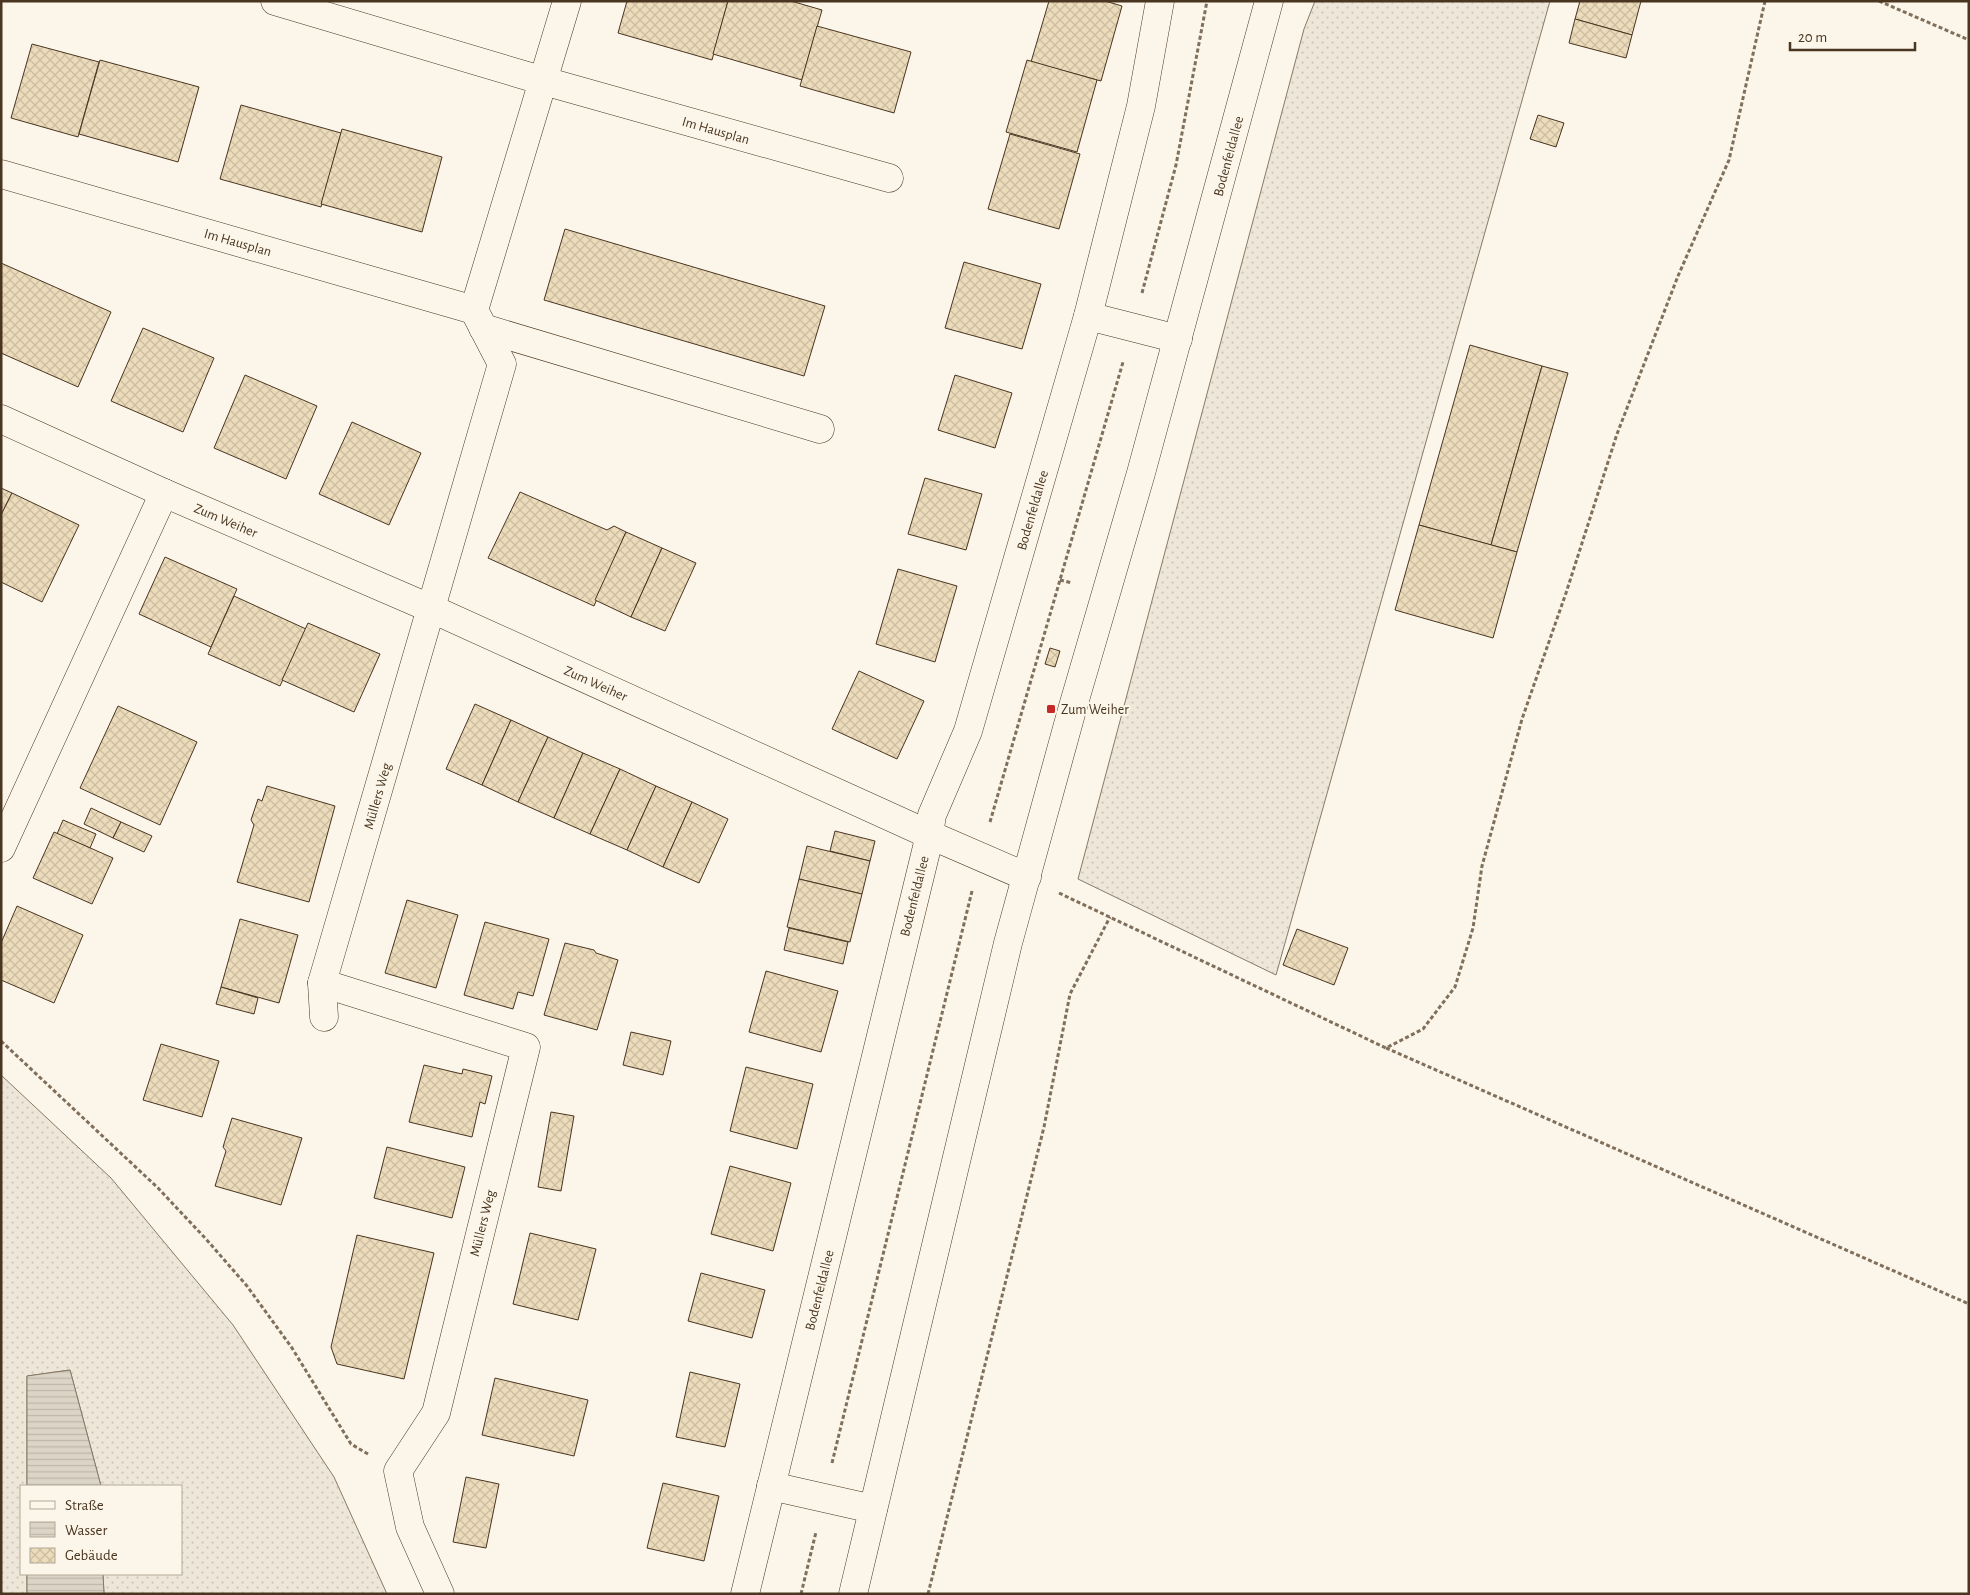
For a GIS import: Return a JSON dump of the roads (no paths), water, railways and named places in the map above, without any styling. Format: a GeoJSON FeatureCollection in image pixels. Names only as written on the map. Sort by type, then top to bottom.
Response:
{"type":"FeatureCollection","features":[{"type":"Feature","properties":{"kind":"street","name":"Im Hausplan"},"geometry":{"type":"LineString","coordinates":[[275,1],[544,81],[889,178]]}},
{"type":"Feature","properties":{"kind":"street"},"geometry":{"type":"LineString","coordinates":[[432,609],[502,364],[478,319],[567,1]]}},
{"type":"Feature","properties":{"kind":"street","name":"Bodenfeldallee"},"geometry":{"type":"LineString","coordinates":[[745,1594],[927,847],[932,815],[968,731],[1088,316],[1141,106],[1160,1]]}},
{"type":"Feature","properties":{"kind":"street","name":"Bodenfeldallee"},"geometry":{"type":"LineString","coordinates":[[853,1594],[1008,943],[1072,710],[1178,339],[1269,1]]}},
{"type":"Feature","properties":{"kind":"street","name":"Im Hausplan"},"geometry":{"type":"LineString","coordinates":[[1,174],[478,319],[820,429]]}},
{"type":"Feature","properties":{"kind":"street"},"geometry":{"type":"LineString","coordinates":[[1088,316],[1178,339]]}},
{"type":"Feature","properties":{"kind":"street","name":"Zum Weiher"},"geometry":{"type":"LineString","coordinates":[[1,419],[164,493],[432,609],[1027,877]]}},
{"type":"Feature","properties":{"kind":"street"},"geometry":{"type":"LineString","coordinates":[[1,848],[164,493]]}},
{"type":"Feature","properties":{"kind":"street","name":"Müllers Weg"},"geometry":{"type":"LineString","coordinates":[[324,1017],[322,983],[432,609]]}},
{"type":"Feature","properties":{"kind":"street","name":"Müllers Weg"},"geometry":{"type":"LineString","coordinates":[[322,983],[526,1047],[436,1412],[398,1471],[410,1527],[440,1594]]}},
{"type":"Feature","properties":{"kind":"street"},"geometry":{"type":"LineString","coordinates":[[771,1486],[873,1509]]}},
{"type":"Feature","properties":{"kind":"water"},"geometry":{"type":"Polygon","coordinates":[[[70,1370],[101,1485],[27,1485],[27,1376],[70,1370]]]}},
{"type":"Feature","properties":{"kind":"water"},"geometry":{"type":"Polygon","coordinates":[[[27,1575],[103,1575],[104,1594],[27,1594],[27,1575]]]}},
{"type":"Feature","properties":{"kind":"place","name":"Zum Weiher"},"geometry":{"type":"Point","coordinates":[1051,709]}}]}
